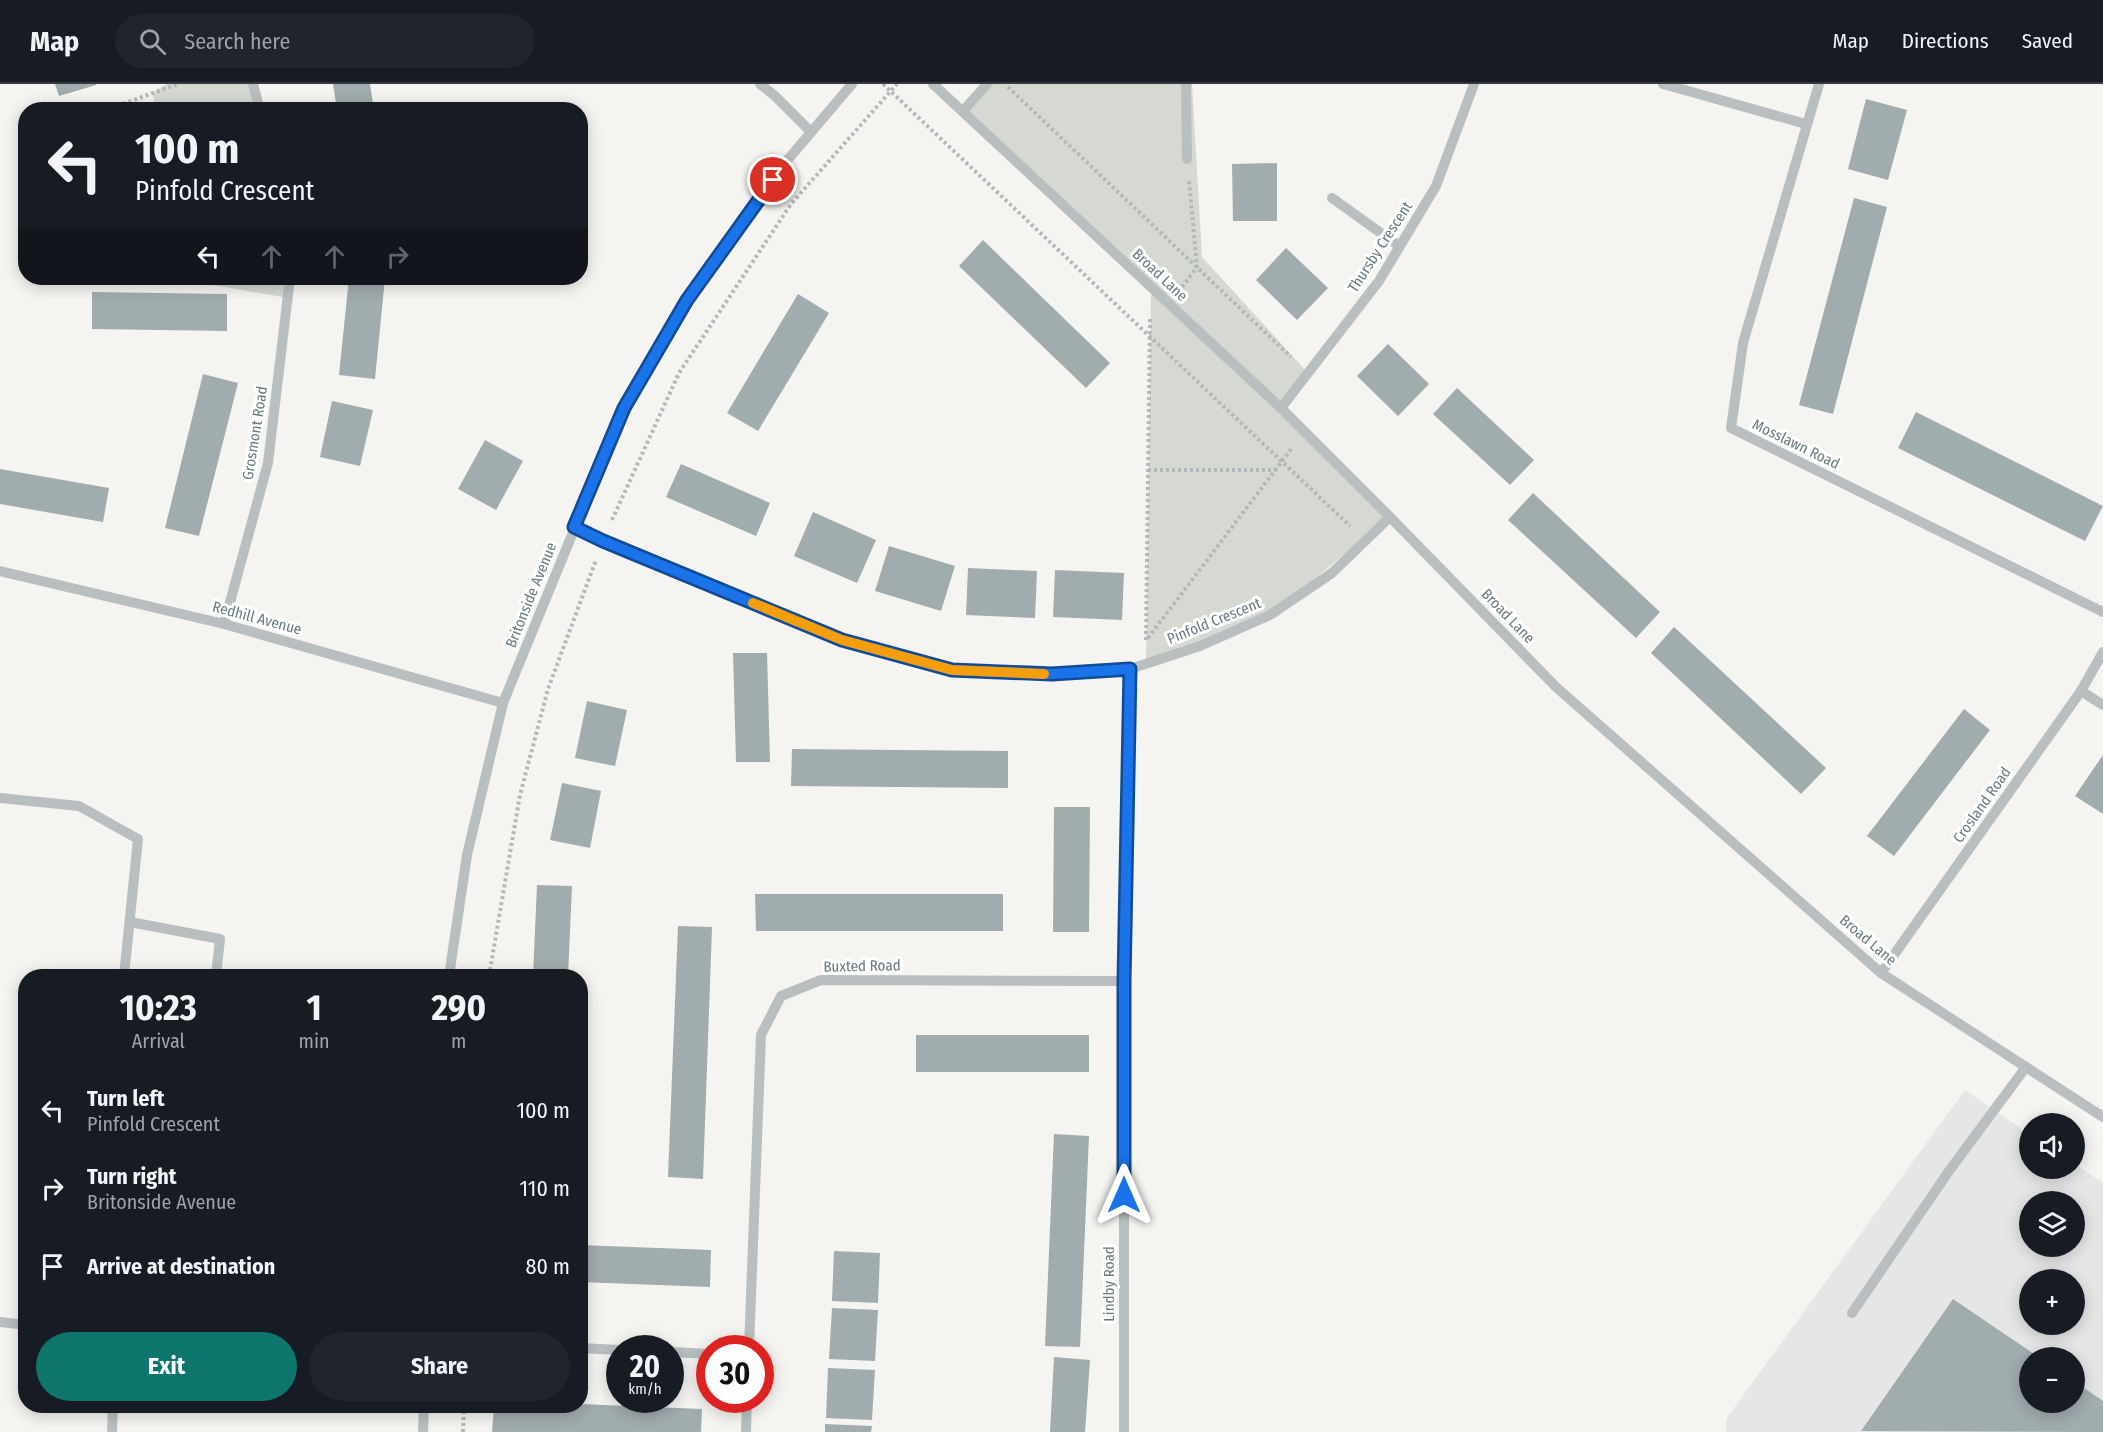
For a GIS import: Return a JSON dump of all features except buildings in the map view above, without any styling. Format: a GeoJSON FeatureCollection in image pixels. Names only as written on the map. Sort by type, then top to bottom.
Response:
{"type":"FeatureCollection","features":[{"type":"Feature","properties":{"kind":"street"},"geometry":{"type":"LineString","coordinates":[[253,84],[258,102]]}},
{"type":"Feature","properties":{"kind":"street"},"geometry":{"type":"LineString","coordinates":[[760,84],[811,132]]}},
{"type":"Feature","properties":{"kind":"street","name":"Britonside Avenue"},"geometry":{"type":"LineString","coordinates":[[450,969],[467,855],[504,703],[624,408],[687,300],[785,163],[852,84]]}},
{"type":"Feature","properties":{"kind":"street","name":"Broad Lane"},"geometry":{"type":"LineString","coordinates":[[933,84],[1281,408],[1556,687],[1881,973],[2103,1117]]}},
{"type":"Feature","properties":{"kind":"street"},"geometry":{"type":"LineString","coordinates":[[963,111],[987,84]]}},
{"type":"Feature","properties":{"kind":"street"},"geometry":{"type":"LineString","coordinates":[[1186,84],[1187,159]]}},
{"type":"Feature","properties":{"kind":"street","name":"Thursby Crescent"},"geometry":{"type":"LineString","coordinates":[[1281,408],[1379,280],[1436,186],[1474,84]]}},
{"type":"Feature","properties":{"kind":"street"},"geometry":{"type":"LineString","coordinates":[[1663,84],[1806,124]]}},
{"type":"Feature","properties":{"kind":"street","name":"Mosslawn Road"},"geometry":{"type":"LineString","coordinates":[[1819,84],[1743,343],[1731,428],[2103,612]]}},
{"type":"Feature","properties":{"kind":"street"},"geometry":{"type":"LineString","coordinates":[[1332,198],[1399,246]]}},
{"type":"Feature","properties":{"kind":"street","name":"Grosmont Road"},"geometry":{"type":"LineString","coordinates":[[225,624],[268,463],[288,285]]}},
{"type":"Feature","properties":{"kind":"street","name":"Pinfold Crescent"},"geometry":{"type":"LineString","coordinates":[[574,527],[842,640],[952,670],[1052,674],[1130,669],[1200,646],[1270,615],[1332,573],[1390,517]]}},
{"type":"Feature","properties":{"kind":"street","name":"Redhill Avenue"},"geometry":{"type":"LineString","coordinates":[[0,571],[225,624],[504,703]]}},
{"type":"Feature","properties":{"kind":"street","name":"Crosland Road"},"geometry":{"type":"LineString","coordinates":[[1881,973],[2081,691],[2103,652]]}},
{"type":"Feature","properties":{"kind":"street","name":"Lindby Road"},"geometry":{"type":"LineString","coordinates":[[1124,1432],[1124,981],[1130,669]]}},
{"type":"Feature","properties":{"kind":"street"},"geometry":{"type":"LineString","coordinates":[[2081,691],[2103,705]]}},
{"type":"Feature","properties":{"kind":"street"},"geometry":{"type":"LineString","coordinates":[[0,798],[79,806],[138,839],[125,969]]}},
{"type":"Feature","properties":{"kind":"street"},"geometry":{"type":"LineString","coordinates":[[130,922],[219,939],[217,969]]}},
{"type":"Feature","properties":{"kind":"street","name":"Buxted Road"},"geometry":{"type":"LineString","coordinates":[[749,1335],[760,1035],[782,996],[821,980],[1124,981]]}},
{"type":"Feature","properties":{"kind":"street"},"geometry":{"type":"LineString","coordinates":[[1852,1313],[1943,1180],[2026,1067]]}},
{"type":"Feature","properties":{"kind":"street"},"geometry":{"type":"LineString","coordinates":[[0,1323],[18,1324]]}},
{"type":"Feature","properties":{"kind":"street"},"geometry":{"type":"LineString","coordinates":[[588,1348],[606,1349]]}},
{"type":"Feature","properties":{"kind":"street"},"geometry":{"type":"LineString","coordinates":[[112,1432],[113,1413]]}},
{"type":"Feature","properties":{"kind":"street"},"geometry":{"type":"LineString","coordinates":[[423,1432],[424,1413]]}},
{"type":"Feature","properties":{"kind":"street"},"geometry":{"type":"LineString","coordinates":[[746,1432],[747,1413]]}},
{"type":"Feature","properties":{"kind":"path"},"geometry":{"type":"LineString","coordinates":[[128,102],[178,84]]}},
{"type":"Feature","properties":{"kind":"path"},"geometry":{"type":"LineString","coordinates":[[883,84],[1365,541]]}},
{"type":"Feature","properties":{"kind":"path"},"geometry":{"type":"LineString","coordinates":[[490,969],[520,795],[549,689],[603,541],[679,373],[791,204],[897,84]]}},
{"type":"Feature","properties":{"kind":"path"},"geometry":{"type":"LineString","coordinates":[[1006,84],[1308,373]]}},
{"type":"Feature","properties":{"kind":"path"},"geometry":{"type":"LineString","coordinates":[[1169,304],[1197,267],[1187,159]]}},
{"type":"Feature","properties":{"kind":"path"},"geometry":{"type":"LineString","coordinates":[[1151,286],[1146,641],[1304,432]]}},
{"type":"Feature","properties":{"kind":"path"},"geometry":{"type":"LineString","coordinates":[[1148,470],[1276,470]]}},
{"type":"Feature","properties":{"kind":"path"},"geometry":{"type":"LineString","coordinates":[[463,1432],[464,1413]]}},
{"type":"Feature","properties":{"kind":"shaded area"},"geometry":{"type":"Polygon","coordinates":[[[166,84],[253,84],[258,102],[154,102],[153,93],[166,84]]]}},
{"type":"Feature","properties":{"kind":"shaded area"},"geometry":{"type":"Polygon","coordinates":[[[987,84],[1192,84],[1202,257],[1308,373],[1281,408],[1390,517],[1270,615],[1146,664],[1151,287],[963,111],[987,84]]]}},
{"type":"Feature","properties":{"kind":"shaded area"},"geometry":{"type":"Polygon","coordinates":[[[214,285],[287,285],[288,298],[214,285]]]}},
{"type":"Feature","properties":{"kind":"shaded area"},"geometry":{"type":"Polygon","coordinates":[[[1965,1090],[2019,1127],[2019,1179],[2085,1179],[2085,1171],[2103,1183],[2103,1432],[1726,1432],[1726,1420],[1965,1090]]]}},
{"type":"Feature","properties":{"kind":"slow traffic"},"geometry":{"type":"LineString","coordinates":[[753,603],[842,640],[952,670],[1044,674]]}},
{"type":"Feature","properties":{"kind":"route"},"geometry":{"type":"LineString","coordinates":[[773,180],[687,300],[624,408],[574,527],[842,640],[952,670],[1052,674],[1130,669],[1124,981],[1124,1195]]}}]}
